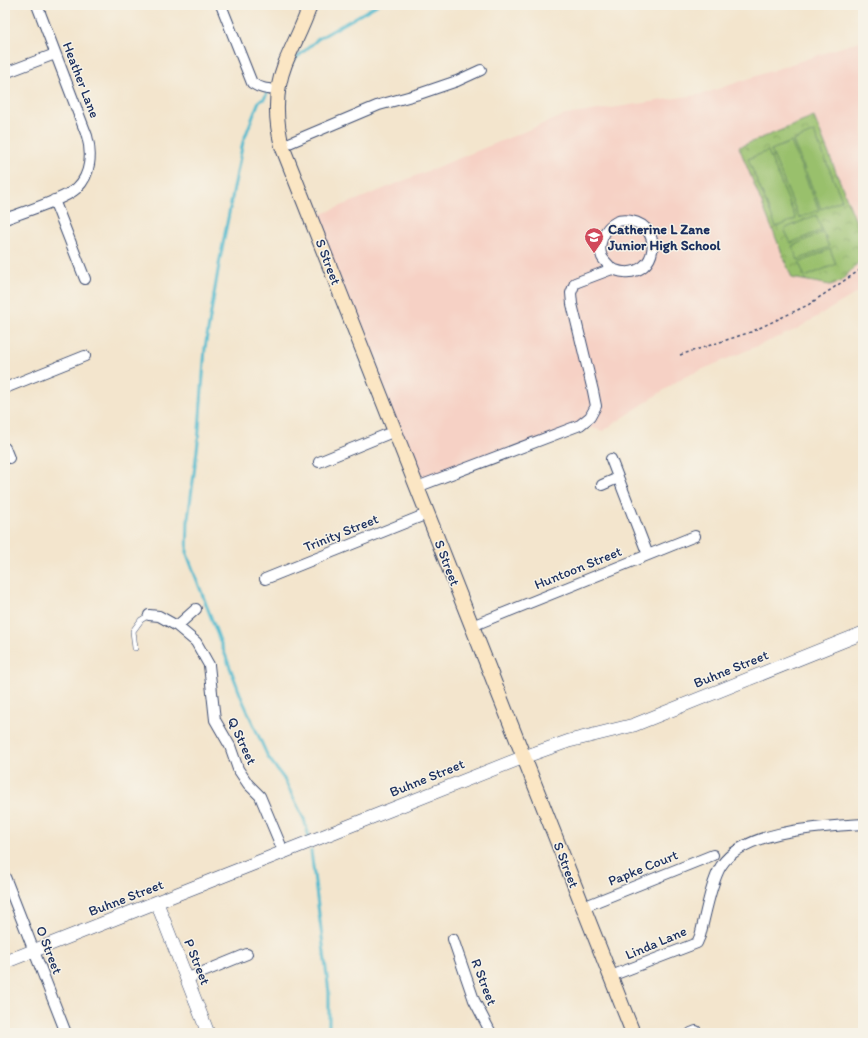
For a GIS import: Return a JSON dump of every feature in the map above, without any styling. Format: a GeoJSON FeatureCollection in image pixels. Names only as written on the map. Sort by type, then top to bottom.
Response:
{"type":"FeatureCollection","features":[{"type":"Feature","properties":{"kind":"main road","name":"S Street"},"geometry":{"type":"LineString","coordinates":[[310,5],[284,65],[278,90],[277,115],[282,146],[633,1033]]}},
{"type":"Feature","properties":{"kind":"street","name":"Heather Lane"},"geometry":{"type":"LineString","coordinates":[[5,219],[54,200],[78,188],[91,157],[87,136],[37,5]]}},
{"type":"Feature","properties":{"kind":"street"},"geometry":{"type":"LineString","coordinates":[[221,5],[252,83],[264,89],[278,90]]}},
{"type":"Feature","properties":{"kind":"street"},"geometry":{"type":"LineString","coordinates":[[5,74],[55,54]]}},
{"type":"Feature","properties":{"kind":"street"},"geometry":{"type":"LineString","coordinates":[[282,146],[379,105],[434,89],[457,81],[481,70]]}},
{"type":"Feature","properties":{"kind":"street"},"geometry":{"type":"LineString","coordinates":[[54,200],[84,278]]}},
{"type":"Feature","properties":{"kind":"street"},"geometry":{"type":"LineString","coordinates":[[417,487],[580,425],[590,417],[596,406],[594,391],[572,304],[572,293],[575,283],[612,268],[623,273],[636,271],[646,264],[650,258],[653,246],[650,235],[643,226],[637,222],[626,220],[615,223],[606,230],[600,245],[602,257],[612,268]]}},
{"type":"Feature","properties":{"kind":"street"},"geometry":{"type":"LineString","coordinates":[[5,388],[85,356]]}},
{"type":"Feature","properties":{"kind":"street"},"geometry":{"type":"LineString","coordinates":[[319,462],[394,431]]}},
{"type":"Feature","properties":{"kind":"street"},"geometry":{"type":"LineString","coordinates":[[5,448],[9,458]]}},
{"type":"Feature","properties":{"kind":"street"},"geometry":{"type":"LineString","coordinates":[[611,459],[648,555]]}},
{"type":"Feature","properties":{"kind":"street"},"geometry":{"type":"LineString","coordinates":[[602,485],[618,478]]}},
{"type":"Feature","properties":{"kind":"street","name":"Trinity Street"},"geometry":{"type":"LineString","coordinates":[[265,579],[428,514]]}},
{"type":"Feature","properties":{"kind":"street","name":"Huntoon Street"},"geometry":{"type":"LineString","coordinates":[[472,626],[695,536]]}},
{"type":"Feature","properties":{"kind":"street"},"geometry":{"type":"LineString","coordinates":[[177,626],[196,609]]}},
{"type":"Feature","properties":{"kind":"street","name":"Q Street"},"geometry":{"type":"LineString","coordinates":[[149,615],[159,616],[177,626],[196,642],[209,665],[216,720],[230,746],[238,769],[248,784],[260,796],[284,853]]}},
{"type":"Feature","properties":{"kind":"street","name":"Buhne Street"},"geometry":{"type":"LineString","coordinates":[[5,962],[524,757],[569,741],[639,723],[863,633]]}},
{"type":"Feature","properties":{"kind":"street","name":"Linda Lane"},"geometry":{"type":"LineString","coordinates":[[611,976],[697,943],[715,879],[724,862],[741,848],[778,834],[804,829],[863,824]]}},
{"type":"Feature","properties":{"kind":"street","name":"Papke Court"},"geometry":{"type":"LineString","coordinates":[[583,908],[713,855]]}},
{"type":"Feature","properties":{"kind":"street","name":"O Street"},"geometry":{"type":"LineString","coordinates":[[5,877],[66,1033]]}},
{"type":"Feature","properties":{"kind":"street","name":"P Street"},"geometry":{"type":"LineString","coordinates":[[157,903],[208,1033]]}},
{"type":"Feature","properties":{"kind":"street","name":"R Street"},"geometry":{"type":"LineString","coordinates":[[453,940],[474,1000],[491,1033]]}},
{"type":"Feature","properties":{"kind":"street"},"geometry":{"type":"LineString","coordinates":[[186,979],[247,954]]}},
{"type":"Feature","properties":{"kind":"lane"},"geometry":{"type":"LineString","coordinates":[[135,648],[133,631],[141,620],[149,615]]}},
{"type":"Feature","properties":{"kind":"path"},"geometry":{"type":"LineString","coordinates":[[680,355],[751,332],[773,322],[808,305],[863,268]]}},
{"type":"Feature","properties":{"kind":"shaded area","name":"Catherine L Zane Junior High School"},"geometry":{"type":"Polygon","coordinates":[[[863,40],[863,289],[795,330],[682,378],[603,431],[580,425],[417,487],[312,218],[565,115],[703,94],[863,40]]]}},
{"type":"Feature","properties":{"kind":"green space"},"geometry":{"type":"Polygon","coordinates":[[[814,117],[863,239],[862,256],[859,262],[840,282],[830,285],[792,278],[739,147],[814,117]]]}},
{"type":"Feature","properties":{"kind":"green space"},"geometry":{"type":"Polygon","coordinates":[[[814,132],[842,200],[821,209],[793,141],[814,132]]]}},
{"type":"Feature","properties":{"kind":"green space"},"geometry":{"type":"Polygon","coordinates":[[[791,142],[819,210],[799,218],[771,150],[791,142]]]}},
{"type":"Feature","properties":{"kind":"green space"},"geometry":{"type":"Polygon","coordinates":[[[768,151],[796,219],[776,227],[748,159],[768,151]]]}},
{"type":"Feature","properties":{"kind":"green space"},"geometry":{"type":"Polygon","coordinates":[[[816,215],[822,230],[791,243],[784,229],[816,215]]]}},
{"type":"Feature","properties":{"kind":"green space"},"geometry":{"type":"Polygon","coordinates":[[[823,232],[829,247],[798,260],[792,246],[823,232]]]}},
{"type":"Feature","properties":{"kind":"green space"},"geometry":{"type":"Polygon","coordinates":[[[830,249],[836,264],[805,277],[799,263],[830,249]]]}},
{"type":"Feature","properties":{"kind":"waterway"},"geometry":{"type":"LineString","coordinates":[[292,62],[318,39],[377,5]]}},
{"type":"Feature","properties":{"kind":"waterway"},"geometry":{"type":"LineString","coordinates":[[268,91],[264,99],[259,101],[243,142],[220,259],[205,348],[198,443],[188,519],[187,554],[242,699],[268,757],[284,779],[304,819],[309,838]]}},
{"type":"Feature","properties":{"kind":"waterway"},"geometry":{"type":"LineString","coordinates":[[311,851],[329,992],[329,1033]]}},
{"type":"Feature","properties":{"kind":"place","name":"Catherine L Zane Junior High School"},"geometry":{"type":"Point","coordinates":[594,254]}}]}
